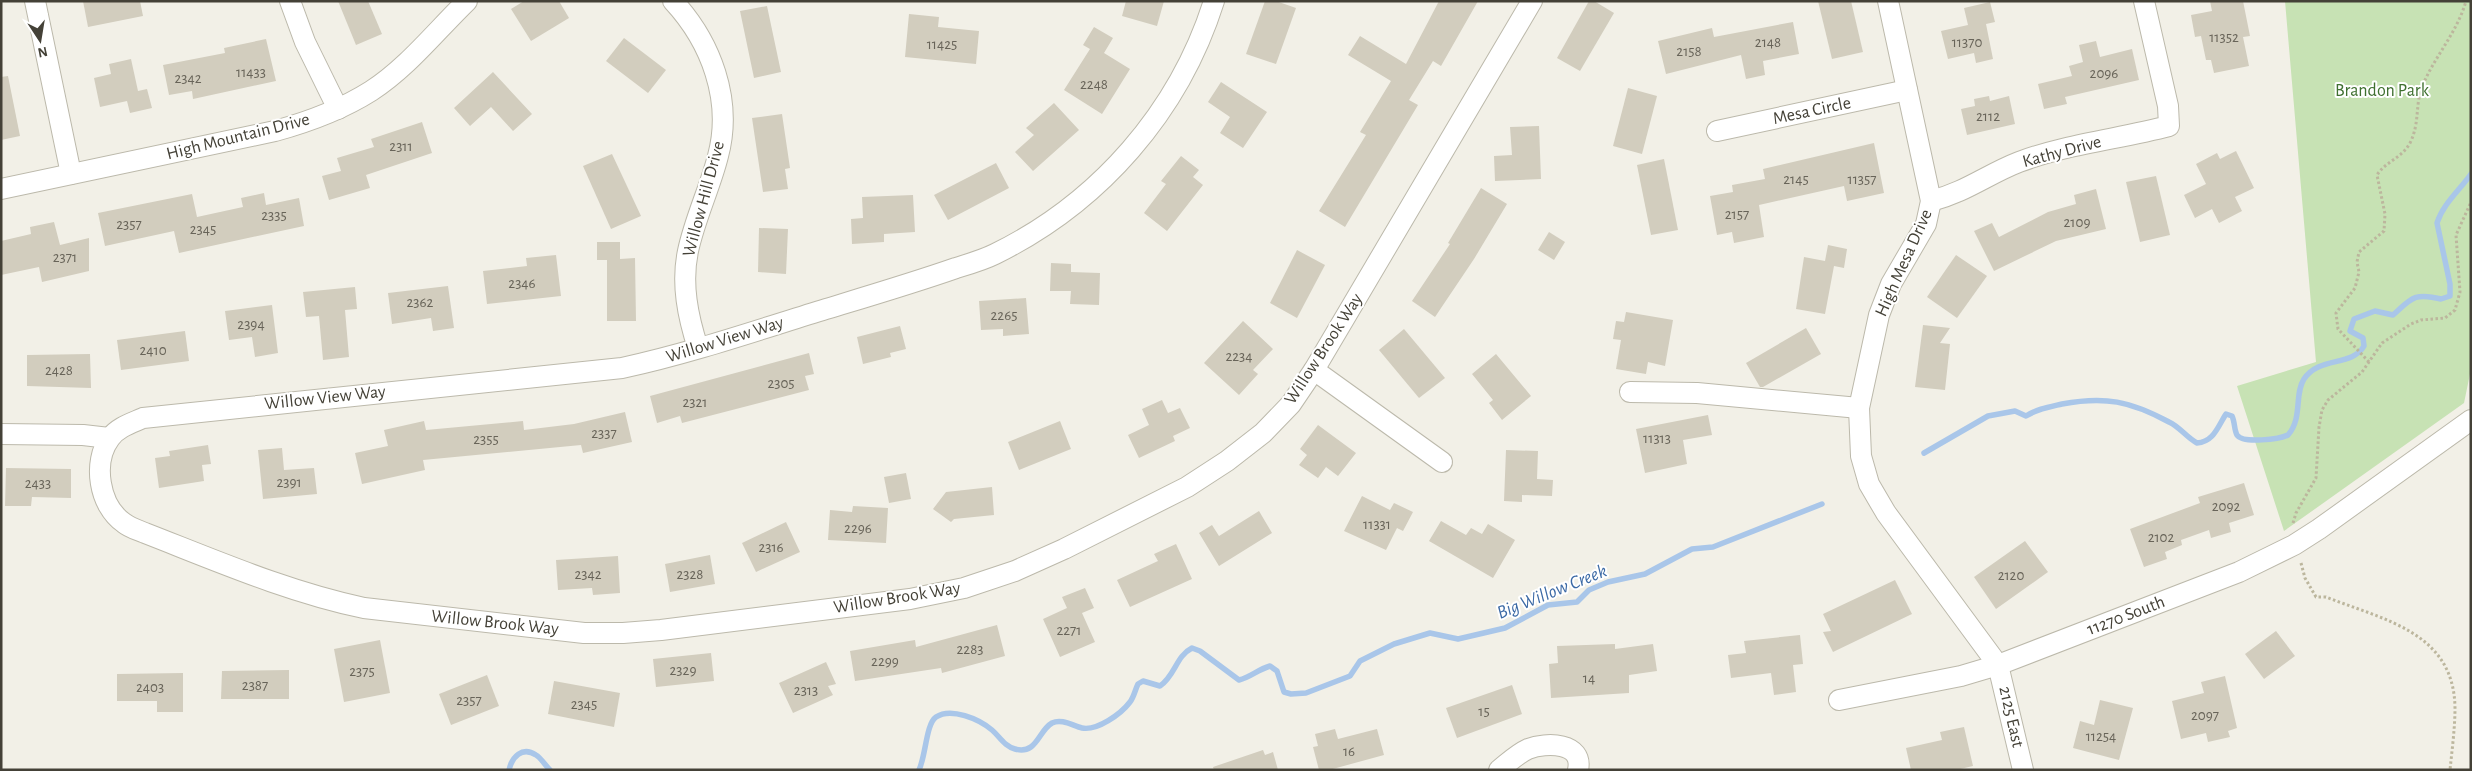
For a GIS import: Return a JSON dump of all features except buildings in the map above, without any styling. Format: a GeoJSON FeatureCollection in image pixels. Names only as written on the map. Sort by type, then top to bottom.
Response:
{"type":"FeatureCollection","features":[{"type":"Feature","properties":{"kind":"street"},"geometry":{"type":"LineString","coordinates":[[34,1],[71,174]]}},
{"type":"Feature","properties":{"kind":"street"},"geometry":{"type":"LineString","coordinates":[[290,1],[305,42],[338,110]]}},
{"type":"Feature","properties":{"kind":"street","name":"High Mountain Drive"},"geometry":{"type":"LineString","coordinates":[[1,189],[275,131],[308,122],[338,110],[372,91],[400,68],[467,1]]}},
{"type":"Feature","properties":{"kind":"street","name":"Willow Hill Drive"},"geometry":{"type":"LineString","coordinates":[[673,1],[698,34],[712,63],[721,94],[723,126],[718,155],[688,251],[685,277],[686,302],[698,348]]}},
{"type":"Feature","properties":{"kind":"street","name":"Willow View Way"},"geometry":{"type":"LineString","coordinates":[[109,438],[121,428],[144,418],[167,414],[622,368],[698,348],[994,254],[1046,224],[1093,190],[1132,150],[1165,106],[1192,58],[1206,27],[1214,1]]}},
{"type":"Feature","properties":{"kind":"street","name":"Willow Brook Way"},"geometry":{"type":"LineString","coordinates":[[109,438],[102,459],[100,481],[107,504],[123,523],[290,589],[332,601],[373,609],[584,633],[632,632],[910,599],[964,588],[1015,571],[1064,549],[1188,487],[1228,461],[1263,433],[1286,410],[1314,370],[1532,1]]}},
{"type":"Feature","properties":{"kind":"street","name":"High Mesa Drive"},"geometry":{"type":"LineString","coordinates":[[1888,1],[1931,201],[1926,224],[1892,284],[1880,315],[1859,408],[1861,456],[1870,484],[1886,513],[1998,665]]}},
{"type":"Feature","properties":{"kind":"street","name":"Kathy Drive"},"geometry":{"type":"LineString","coordinates":[[1931,201],[1954,195],[2018,163],[2053,151],[2169,126],[2168,106],[2144,1]]}},
{"type":"Feature","properties":{"kind":"street","name":"Mesa Circle"},"geometry":{"type":"LineString","coordinates":[[1717,131],[1908,90]]}},
{"type":"Feature","properties":{"kind":"street"},"geometry":{"type":"LineString","coordinates":[[1314,370],[1442,462]]}},
{"type":"Feature","properties":{"kind":"street"},"geometry":{"type":"LineString","coordinates":[[1630,392],[1697,393],[1859,408]]}},
{"type":"Feature","properties":{"kind":"street","name":"11270 South"},"geometry":{"type":"LineString","coordinates":[[1839,700],[1961,676],[1998,665],[2239,572],[2297,543],[2471,420]]}},
{"type":"Feature","properties":{"kind":"street"},"geometry":{"type":"LineString","coordinates":[[1,434],[83,435],[109,438]]}},
{"type":"Feature","properties":{"kind":"street","name":"2125 East"},"geometry":{"type":"LineString","coordinates":[[1998,665],[2023,770]]}},
{"type":"Feature","properties":{"kind":"street"},"geometry":{"type":"LineString","coordinates":[[1500,770],[1515,756],[1529,749],[1557,744],[1567,747],[1575,753],[1580,763],[1578,770]]}},
{"type":"Feature","properties":{"kind":"path"},"geometry":{"type":"LineString","coordinates":[[2369,362],[2349,343],[2338,328],[2336,313],[2355,288],[2359,272],[2357,262],[2359,252],[2384,231],[2385,214],[2377,175],[2402,154],[2410,143],[2417,124],[2422,86],[2454,31],[2466,1]]}},
{"type":"Feature","properties":{"kind":"path"},"geometry":{"type":"LineString","coordinates":[[2450,770],[2455,708],[2452,684],[2446,664],[2432,646],[2404,628],[2326,597],[2316,597],[2305,578],[2293,520],[2316,478],[2319,427],[2324,405],[2362,372],[2382,343],[2420,320],[2448,317],[2455,310],[2460,292],[2456,235],[2471,202]]}},
{"type":"Feature","properties":{"kind":"green space","name":"Brandon Park"},"geometry":{"type":"Polygon","coordinates":[[[2285,1],[2471,1],[2471,369],[2464,403],[2284,531],[2237,386],[2316,362],[2285,1]]]}},
{"type":"Feature","properties":{"kind":"waterway","name":"Big Willow Creek"},"geometry":{"type":"LineString","coordinates":[[1924,453],[1988,416],[2015,411],[2026,416],[2052,406],[2091,400],[2117,402],[2142,409],[2173,424],[2197,443],[2212,437],[2226,414],[2232,416],[2236,433],[2241,438],[2262,440],[2288,435],[2293,428],[2297,414],[2299,392],[2304,379],[2318,367],[2352,357],[2359,353],[2364,346],[2363,338],[2350,331],[2354,319],[2375,311],[2393,315],[2414,298],[2425,296],[2441,299],[2450,296],[2450,284],[2437,223],[2447,204],[2471,174]]}},
{"type":"Feature","properties":{"kind":"waterway","name":"Big Willow Creek"},"geometry":{"type":"LineString","coordinates":[[919,770],[930,726],[936,717],[942,714],[957,714],[973,718],[992,730],[1011,748],[1028,749],[1033,746],[1043,731],[1052,723],[1060,721],[1088,728],[1108,721],[1121,712],[1130,702],[1138,684],[1143,681],[1160,686],[1169,677],[1182,656],[1192,648],[1200,651],[1239,680],[1270,666],[1277,671],[1284,692],[1291,694],[1306,693],[1350,676],[1360,661],[1394,644],[1430,633],[1458,639],[1505,628],[1548,605],[1577,602],[1589,590],[1608,582],[1645,574],[1692,549],[1713,547],[1822,504]]}},
{"type":"Feature","properties":{"kind":"waterway","name":"Big Willow Creek"},"geometry":{"type":"LineString","coordinates":[[509,770],[515,757],[522,752],[538,756],[550,770]]}}]}
